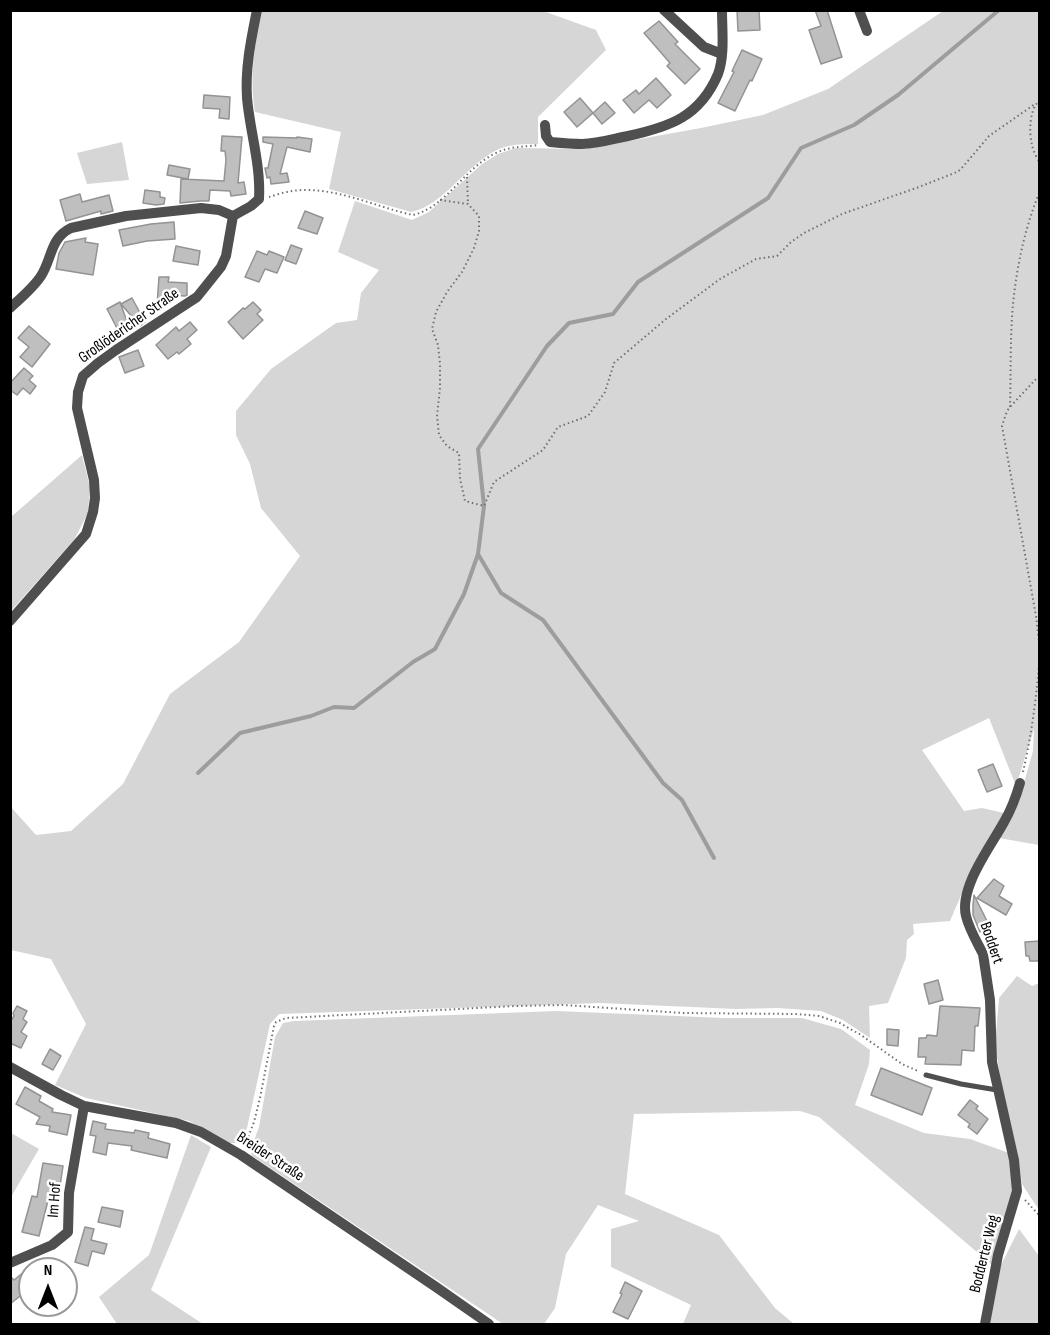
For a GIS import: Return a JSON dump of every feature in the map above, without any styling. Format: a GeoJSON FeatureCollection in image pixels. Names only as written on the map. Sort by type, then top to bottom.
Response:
{"type":"FeatureCollection","features":[{"type":"Feature","properties":{"kind":"street"},"geometry":{"type":"LineString","coordinates":[[10,308],[40,277],[58,237],[71,228],[126,216],[193,209],[219,210],[233,216],[259,199],[260,182],[247,99],[247,63],[257,10]]}},
{"type":"Feature","properties":{"kind":"street"},"geometry":{"type":"LineString","coordinates":[[664,10],[704,47],[722,54]]}},
{"type":"Feature","properties":{"kind":"street"},"geometry":{"type":"LineString","coordinates":[[545,125],[546,136],[550,142],[585,144],[668,125],[693,110],[703,100],[718,72],[722,54],[722,10]]}},
{"type":"Feature","properties":{"kind":"street"},"geometry":{"type":"LineString","coordinates":[[859,10],[867,31]]}},
{"type":"Feature","properties":{"kind":"street","name":"Großlödericher Straße"},"geometry":{"type":"LineString","coordinates":[[10,621],[86,534],[93,513],[94,480],[77,408],[78,392],[83,376],[116,350],[197,297],[221,267],[226,256],[233,216]]}},
{"type":"Feature","properties":{"kind":"street","name":"Boddert"},"geometry":{"type":"LineString","coordinates":[[1017,1191],[1014,1160],[992,1062],[990,1000],[983,954],[966,916],[965,904],[974,876],[1016,797],[1020,783]]}},
{"type":"Feature","properties":{"kind":"street","name":"Breider Straße"},"geometry":{"type":"LineString","coordinates":[[10,1067],[84,1106],[176,1123],[201,1132],[241,1155],[489,1324]]}},
{"type":"Feature","properties":{"kind":"street","name":"Im Hof"},"geometry":{"type":"LineString","coordinates":[[10,1263],[52,1245],[68,1232],[69,1194],[84,1106]]}},
{"type":"Feature","properties":{"kind":"street","name":"Bodderter Weg"},"geometry":{"type":"LineString","coordinates":[[985,1324],[998,1255],[1017,1191]]}},
{"type":"Feature","properties":{"kind":"lane"},"geometry":{"type":"LineString","coordinates":[[926,1075],[997,1090]]}},
{"type":"Feature","properties":{"kind":"path"},"geometry":{"type":"LineString","coordinates":[[467,175],[468,204],[478,216],[478,231],[474,248],[462,272],[436,312],[432,329],[438,345],[440,364],[437,416],[439,435],[447,446],[459,453],[460,479],[465,501],[484,506],[494,482],[543,450],[558,427],[588,417],[605,392],[614,363],[666,319],[720,279],[756,259],[777,256],[804,233],[842,214],[957,172],[989,136],[1040,100]]}},
{"type":"Feature","properties":{"kind":"path"},"geometry":{"type":"LineString","coordinates":[[1035,104],[1030,124],[1032,145],[1040,163]]}},
{"type":"Feature","properties":{"kind":"path"},"geometry":{"type":"LineString","coordinates":[[259,199],[292,191],[317,191],[336,193],[413,215],[422,213],[440,200],[483,160],[496,153],[516,146],[538,146],[550,142]]}},
{"type":"Feature","properties":{"kind":"path"},"geometry":{"type":"LineString","coordinates":[[1010,407],[1013,306],[1030,213],[1040,191]]}},
{"type":"Feature","properties":{"kind":"path"},"geometry":{"type":"LineString","coordinates":[[440,200],[468,204]]}},
{"type":"Feature","properties":{"kind":"path"},"geometry":{"type":"LineString","coordinates":[[1020,783],[1035,706],[1040,651],[1036,616],[1002,426],[1010,407],[1040,377]]}},
{"type":"Feature","properties":{"kind":"path"},"geometry":{"type":"LineString","coordinates":[[241,1155],[254,1122],[274,1026],[276,1022],[286,1018],[564,1005],[683,1013],[797,1014],[819,1016],[840,1023],[902,1064],[926,1075]]}},
{"type":"Feature","properties":{"kind":"path"},"geometry":{"type":"LineString","coordinates":[[1017,1191],[1040,1216]]}},
{"type":"Feature","properties":{"kind":"shaded area"},"geometry":{"type":"Polygon","coordinates":[[[261,11],[543,11],[596,30],[606,50],[538,117],[538,144],[512,145],[497,150],[475,165],[434,202],[411,212],[329,189],[341,132],[255,112],[253,73],[261,11]]]}},
{"type":"Feature","properties":{"kind":"shaded area"},"geometry":{"type":"Polygon","coordinates":[[[943,11],[1039,11],[1039,845],[999,838],[1020,797],[1033,751],[1034,729],[1016,786],[989,718],[922,750],[964,811],[982,808],[1004,813],[971,872],[950,921],[913,924],[914,934],[907,940],[906,958],[888,1003],[869,1006],[870,1038],[843,1020],[821,1011],[777,1008],[736,1009],[600,1003],[279,1014],[270,1024],[247,1128],[240,1143],[229,1143],[189,1121],[86,1098],[55,1085],[86,1024],[51,959],[11,950],[10,806],[36,835],[71,831],[123,784],[170,694],[239,642],[300,556],[261,508],[250,464],[236,435],[236,411],[271,369],[336,323],[357,320],[361,293],[379,270],[338,252],[355,201],[412,220],[429,212],[482,164],[498,154],[516,148],[584,149],[763,115],[828,89],[943,11]]]}},
{"type":"Feature","properties":{"kind":"shaded area"},"geometry":{"type":"Polygon","coordinates":[[[122,142],[129,180],[87,184],[77,153],[122,142]]]}},
{"type":"Feature","properties":{"kind":"shaded area"},"geometry":{"type":"Polygon","coordinates":[[[82,455],[90,487],[88,513],[74,540],[11,611],[11,517],[82,455]]]}},
{"type":"Feature","properties":{"kind":"shaded area"},"geometry":{"type":"Polygon","coordinates":[[[1017,976],[1032,986],[1039,983],[1039,1210],[1022,1184],[995,1046],[999,998],[1017,976]]]}},
{"type":"Feature","properties":{"kind":"shaded area"},"geometry":{"type":"Polygon","coordinates":[[[556,1011],[724,1018],[802,1018],[841,1029],[870,1050],[869,1064],[855,1105],[924,1133],[970,1139],[1009,1153],[1013,1188],[992,1265],[819,1117],[800,1111],[634,1114],[625,1194],[719,1235],[775,1308],[794,1324],[683,1324],[691,1305],[611,1267],[611,1229],[639,1221],[598,1205],[566,1254],[555,1308],[544,1324],[503,1324],[251,1155],[259,1127],[275,1037],[283,1023],[556,1011]]]}},
{"type":"Feature","properties":{"kind":"shaded area"},"geometry":{"type":"Polygon","coordinates":[[[11,1133],[39,1149],[11,1197],[11,1133]]]}},
{"type":"Feature","properties":{"kind":"shaded area"},"geometry":{"type":"Polygon","coordinates":[[[191,1135],[211,1147],[151,1290],[203,1324],[117,1324],[99,1297],[149,1255],[191,1135]]]}},
{"type":"Feature","properties":{"kind":"shaded area"},"geometry":{"type":"Polygon","coordinates":[[[1019,1229],[1039,1256],[1039,1324],[990,1324],[1001,1265],[1019,1229]]]}},
{"type":"Feature","properties":{"kind":"building"},"geometry":{"type":"Polygon","coordinates":[[[737,10],[759,10],[760,30],[738,31],[737,10]]]}},
{"type":"Feature","properties":{"kind":"building"},"geometry":{"type":"Polygon","coordinates":[[[815,10],[827,10],[842,57],[821,64],[809,30],[821,26],[815,10]]]}},
{"type":"Feature","properties":{"kind":"building"},"geometry":{"type":"Polygon","coordinates":[[[659,21],[678,42],[675,44],[700,69],[685,84],[667,66],[670,63],[644,33],[659,21]]]}},
{"type":"Feature","properties":{"kind":"building"},"geometry":{"type":"Polygon","coordinates":[[[742,50],[762,59],[735,111],[718,103],[742,50]]]}},
{"type":"Feature","properties":{"kind":"building"},"geometry":{"type":"Polygon","coordinates":[[[656,78],[671,95],[657,108],[649,100],[634,113],[623,100],[636,90],[639,94],[656,78]]]}},
{"type":"Feature","properties":{"kind":"building"},"geometry":{"type":"Polygon","coordinates":[[[204,95],[230,97],[229,119],[219,118],[220,109],[203,108],[204,95]]]}},
{"type":"Feature","properties":{"kind":"building"},"geometry":{"type":"Polygon","coordinates":[[[580,98],[593,113],[577,127],[564,112],[580,98]]]}},
{"type":"Feature","properties":{"kind":"building"},"geometry":{"type":"Polygon","coordinates":[[[605,102],[615,113],[602,124],[593,113],[605,102]]]}},
{"type":"Feature","properties":{"kind":"building"},"geometry":{"type":"Polygon","coordinates":[[[222,136],[242,137],[238,183],[244,182],[246,194],[231,196],[230,191],[210,190],[209,201],[180,203],[181,179],[224,181],[226,160],[225,151],[221,151],[222,136]]]}},
{"type":"Feature","properties":{"kind":"building"},"geometry":{"type":"Polygon","coordinates":[[[263,137],[312,139],[310,152],[287,147],[280,174],[287,173],[289,182],[271,184],[270,177],[267,178],[265,168],[268,168],[273,144],[263,142],[263,137]]]}},
{"type":"Feature","properties":{"kind":"building"},"geometry":{"type":"Polygon","coordinates":[[[169,165],[190,169],[188,179],[167,175],[169,165]]]}},
{"type":"Feature","properties":{"kind":"building"},"geometry":{"type":"Polygon","coordinates":[[[145,190],[160,192],[160,197],[165,198],[164,204],[143,203],[145,190]]]}},
{"type":"Feature","properties":{"kind":"building"},"geometry":{"type":"Polygon","coordinates":[[[80,194],[82,202],[109,195],[113,211],[101,214],[101,211],[66,221],[60,200],[80,194]]]}},
{"type":"Feature","properties":{"kind":"building"},"geometry":{"type":"Polygon","coordinates":[[[305,211],[323,218],[317,234],[298,228],[305,211]]]}},
{"type":"Feature","properties":{"kind":"building"},"geometry":{"type":"Polygon","coordinates":[[[174,222],[175,239],[123,246],[119,230],[174,222]]]}},
{"type":"Feature","properties":{"kind":"building"},"geometry":{"type":"Polygon","coordinates":[[[86,238],[85,242],[98,244],[93,275],[56,269],[59,253],[65,242],[86,238]]]}},
{"type":"Feature","properties":{"kind":"building"},"geometry":{"type":"Polygon","coordinates":[[[291,245],[302,249],[296,264],[285,260],[291,245]]]}},
{"type":"Feature","properties":{"kind":"building"},"geometry":{"type":"Polygon","coordinates":[[[176,246],[200,251],[198,265],[173,261],[176,246]]]}},
{"type":"Feature","properties":{"kind":"building"},"geometry":{"type":"Polygon","coordinates":[[[257,251],[267,255],[269,251],[284,257],[277,273],[265,269],[259,282],[245,277],[257,251]]]}},
{"type":"Feature","properties":{"kind":"building"},"geometry":{"type":"Polygon","coordinates":[[[159,277],[169,277],[168,282],[187,283],[187,295],[168,295],[168,305],[157,305],[159,277]]]}},
{"type":"Feature","properties":{"kind":"building"},"geometry":{"type":"Polygon","coordinates":[[[132,298],[145,322],[140,326],[121,304],[132,298]]]}},
{"type":"Feature","properties":{"kind":"building"},"geometry":{"type":"Polygon","coordinates":[[[120,302],[129,327],[119,332],[107,309],[120,302]]]}},
{"type":"Feature","properties":{"kind":"building"},"geometry":{"type":"Polygon","coordinates":[[[253,302],[261,310],[257,314],[263,320],[243,339],[228,322],[253,302]]]}},
{"type":"Feature","properties":{"kind":"building"},"geometry":{"type":"Polygon","coordinates":[[[190,322],[197,330],[187,339],[191,344],[179,354],[177,352],[168,359],[156,345],[176,327],[179,331],[190,322]]]}},
{"type":"Feature","properties":{"kind":"building"},"geometry":{"type":"Polygon","coordinates":[[[29,326],[50,344],[32,367],[20,357],[29,347],[18,338],[29,326]]]}},
{"type":"Feature","properties":{"kind":"building"},"geometry":{"type":"Polygon","coordinates":[[[138,350],[144,366],[125,373],[119,357],[138,350]]]}},
{"type":"Feature","properties":{"kind":"building"},"geometry":{"type":"Polygon","coordinates":[[[24,368],[33,376],[29,380],[36,386],[30,394],[23,388],[17,395],[10,390],[10,383],[24,368]]]}},
{"type":"Feature","properties":{"kind":"building"},"geometry":{"type":"Polygon","coordinates":[[[993,764],[1002,786],[987,792],[978,770],[993,764]]]}},
{"type":"Feature","properties":{"kind":"building"},"geometry":{"type":"Polygon","coordinates":[[[994,879],[1004,886],[999,896],[1012,904],[1006,915],[977,898],[994,879]]]}},
{"type":"Feature","properties":{"kind":"building"},"geometry":{"type":"Polygon","coordinates":[[[974,895],[990,927],[980,932],[973,915],[974,895]]]}},
{"type":"Feature","properties":{"kind":"building"},"geometry":{"type":"Polygon","coordinates":[[[1040,941],[1040,961],[1030,961],[1029,956],[1026,956],[1025,942],[1040,941]]]}},
{"type":"Feature","properties":{"kind":"building"},"geometry":{"type":"Polygon","coordinates":[[[938,980],[943,1000],[929,1004],[924,984],[938,980]]]}},
{"type":"Feature","properties":{"kind":"building"},"geometry":{"type":"Polygon","coordinates":[[[17,1006],[27,1011],[23,1019],[27,1022],[21,1032],[27,1036],[21,1048],[10,1043],[10,1022],[17,1006]]]}},
{"type":"Feature","properties":{"kind":"building"},"geometry":{"type":"Polygon","coordinates":[[[940,1006],[980,1008],[978,1026],[975,1026],[974,1051],[962,1050],[961,1065],[925,1064],[926,1057],[918,1057],[919,1038],[926,1038],[927,1035],[937,1036],[940,1006]]]}},
{"type":"Feature","properties":{"kind":"building"},"geometry":{"type":"Polygon","coordinates":[[[887,1029],[899,1030],[898,1046],[887,1045],[887,1029]]]}},
{"type":"Feature","properties":{"kind":"building"},"geometry":{"type":"Polygon","coordinates":[[[50,1049],[61,1056],[53,1070],[42,1064],[50,1049]]]}},
{"type":"Feature","properties":{"kind":"building"},"geometry":{"type":"Polygon","coordinates":[[[881,1068],[932,1088],[922,1115],[871,1095],[881,1068]]]}},
{"type":"Feature","properties":{"kind":"building"},"geometry":{"type":"Polygon","coordinates":[[[25,1087],[41,1096],[39,1101],[53,1109],[52,1112],[71,1115],[67,1135],[49,1131],[50,1126],[36,1124],[40,1117],[16,1104],[25,1087]]]}},
{"type":"Feature","properties":{"kind":"building"},"geometry":{"type":"Polygon","coordinates":[[[970,1100],[978,1106],[976,1109],[988,1119],[977,1134],[968,1127],[970,1124],[958,1115],[970,1100]]]}},
{"type":"Feature","properties":{"kind":"building"},"geometry":{"type":"Polygon","coordinates":[[[93,1121],[106,1124],[105,1129],[149,1133],[148,1138],[170,1144],[167,1158],[131,1150],[132,1146],[108,1143],[106,1155],[93,1152],[96,1136],[90,1135],[93,1121]]]}},
{"type":"Feature","properties":{"kind":"building"},"geometry":{"type":"Polygon","coordinates":[[[43,1163],[63,1166],[60,1186],[52,1185],[39,1236],[22,1232],[32,1196],[37,1197],[43,1163]]]}},
{"type":"Feature","properties":{"kind":"building"},"geometry":{"type":"Polygon","coordinates":[[[102,1207],[123,1211],[120,1227],[98,1222],[102,1207]]]}},
{"type":"Feature","properties":{"kind":"building"},"geometry":{"type":"Polygon","coordinates":[[[85,1227],[94,1229],[91,1240],[107,1244],[104,1254],[92,1251],[88,1266],[78,1263],[76,1257],[85,1227]]]}},
{"type":"Feature","properties":{"kind":"building"},"geometry":{"type":"Polygon","coordinates":[[[10,1276],[14,1280],[18,1277],[18,1298],[10,1304],[10,1276]]]}},
{"type":"Feature","properties":{"kind":"building"},"geometry":{"type":"Polygon","coordinates":[[[625,1282],[642,1291],[628,1319],[613,1312],[625,1282]]]}},
{"type":"Feature","properties":{"kind":"waterway"},"geometry":{"type":"LineString","coordinates":[[714,858],[682,800],[663,783],[543,620],[501,593],[478,554],[484,506],[478,449],[547,346],[569,323],[613,314],[638,282],[768,198],[801,148],[854,125],[898,95],[999,10]]}},
{"type":"Feature","properties":{"kind":"waterway"},"geometry":{"type":"LineString","coordinates":[[198,773],[240,733],[311,716],[334,707],[354,708],[413,662],[435,649],[464,594],[478,554]]}}]}
